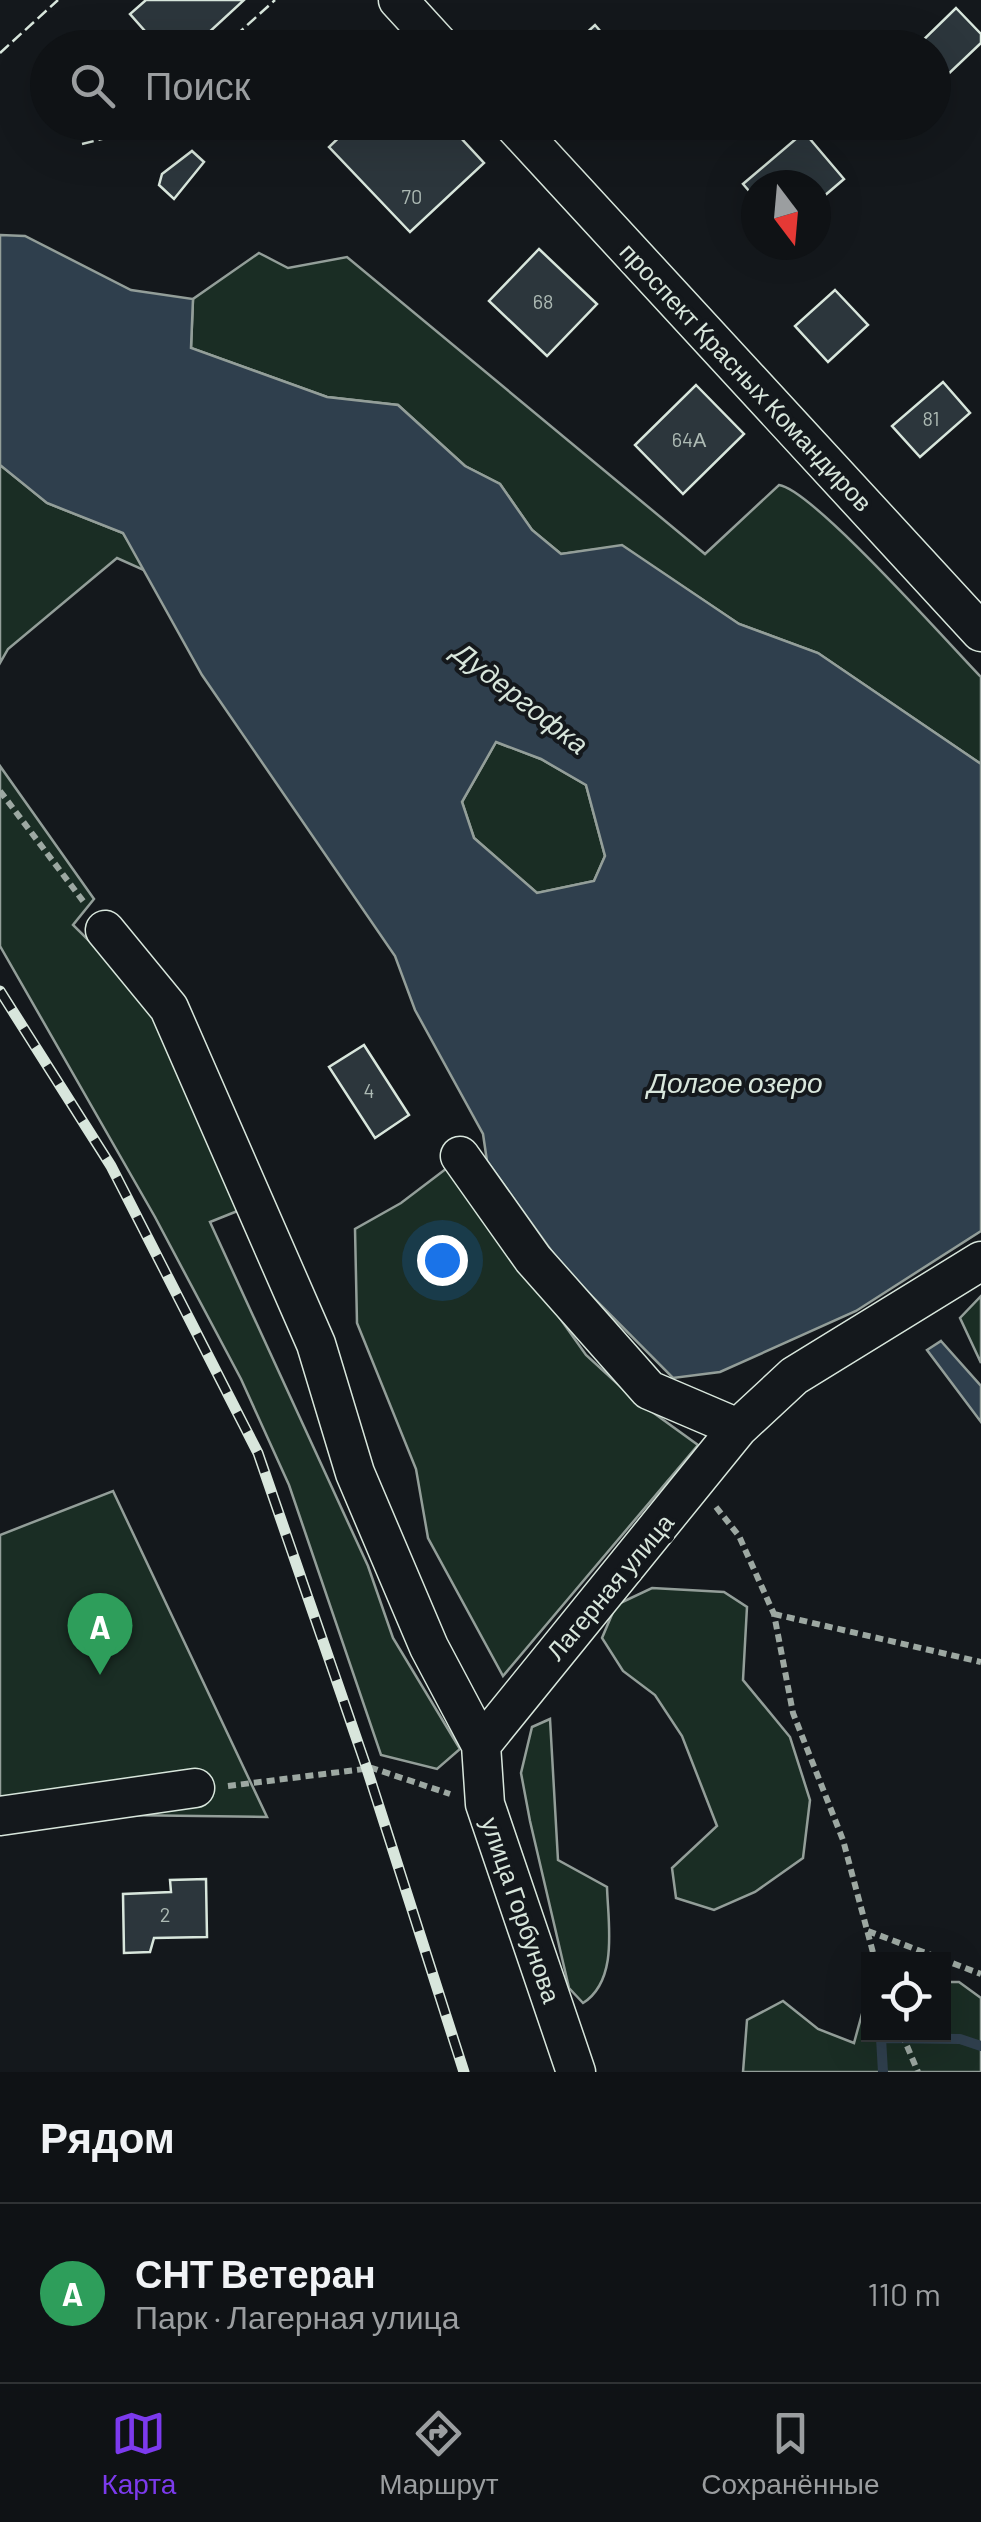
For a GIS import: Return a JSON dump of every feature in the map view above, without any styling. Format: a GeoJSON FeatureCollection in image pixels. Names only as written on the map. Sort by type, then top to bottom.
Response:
{"type":"FeatureCollection","features":[{"type":"Feature","properties":{"kind":"street"},"geometry":{"type":"LineString","coordinates":[[398,0],[426,30]]}},
{"type":"Feature","properties":{"kind":"street","name":"проспект Красных Командиров"},"geometry":{"type":"LineString","coordinates":[[528,140],[981,632]]}},
{"type":"Feature","properties":{"kind":"street"},"geometry":{"type":"LineString","coordinates":[[105,930],[169,1008],[316,1344],[362,1490],[429,1647],[481,1745]]}},
{"type":"Feature","properties":{"kind":"street"},"geometry":{"type":"LineString","coordinates":[[460,1156],[533,1259],[649,1390],[738,1428]]}},
{"type":"Feature","properties":{"kind":"street","name":"Лагерная улица"},"geometry":{"type":"LineString","coordinates":[[481,1745],[738,1428],[794,1376],[981,1262]]}},
{"type":"Feature","properties":{"kind":"street","name":"улица Горбунова"},"geometry":{"type":"LineString","coordinates":[[481,1745],[485,1804],[576,2072]]}},
{"type":"Feature","properties":{"kind":"street"},"geometry":{"type":"LineString","coordinates":[[0,1816],[195,1788]]}},
{"type":"Feature","properties":{"kind":"path"},"geometry":{"type":"LineString","coordinates":[[0,791],[105,930]]}},
{"type":"Feature","properties":{"kind":"path"},"geometry":{"type":"LineString","coordinates":[[697,1482],[739,1536],[774,1614],[792,1713],[844,1840],[873,1952]]}},
{"type":"Feature","properties":{"kind":"path"},"geometry":{"type":"LineString","coordinates":[[774,1614],[981,1662]]}},
{"type":"Feature","properties":{"kind":"path"},"geometry":{"type":"LineString","coordinates":[[195,1788],[372,1768],[485,1804]]}},
{"type":"Feature","properties":{"kind":"path"},"geometry":{"type":"LineString","coordinates":[[867,1931],[981,1974]]}},
{"type":"Feature","properties":{"kind":"path"},"geometry":{"type":"LineString","coordinates":[[905,2042],[918,2072]]}},
{"type":"Feature","properties":{"kind":"green space"},"geometry":{"type":"Polygon","coordinates":[[[259,253],[288,268],[347,257],[705,554],[779,485],[796,493],[849,539],[981,677],[981,764],[818,653],[739,624],[622,546],[561,554],[532,530],[500,484],[465,466],[398,405],[327,397],[191,348],[193,299],[259,253]]]}},
{"type":"Feature","properties":{"kind":"green space"},"geometry":{"type":"Polygon","coordinates":[[[0,465],[47,503],[123,533],[148,572],[117,558],[8,649],[0,663],[0,465]]]}},
{"type":"Feature","properties":{"kind":"green space"},"geometry":{"type":"Polygon","coordinates":[[[496,742],[541,759],[586,785],[605,856],[594,881],[537,893],[474,838],[462,802],[496,742]]]}},
{"type":"Feature","properties":{"kind":"green space"},"geometry":{"type":"Polygon","coordinates":[[[0,766],[94,899],[73,925],[159,1010],[245,1208],[210,1222],[368,1566],[393,1638],[460,1749],[437,1769],[381,1755],[289,1485],[241,1379],[155,1217],[0,946],[0,766]]]}},
{"type":"Feature","properties":{"kind":"green space"},"geometry":{"type":"Polygon","coordinates":[[[451,1165],[586,1355],[633,1398],[698,1445],[503,1676],[428,1538],[416,1469],[357,1323],[355,1229],[401,1203],[451,1165]]]}},
{"type":"Feature","properties":{"kind":"green space"},"geometry":{"type":"Polygon","coordinates":[[[981,1296],[981,1363],[960,1318],[981,1296]]]}},
{"type":"Feature","properties":{"kind":"green space"},"geometry":{"type":"Polygon","coordinates":[[[113,1491],[267,1817],[121,1815],[0,1830],[0,1535],[113,1491]]]}},
{"type":"Feature","properties":{"kind":"green space"},"geometry":{"type":"Polygon","coordinates":[[[652,1588],[724,1592],[747,1607],[743,1680],[790,1737],[810,1800],[803,1858],[755,1892],[714,1910],[676,1898],[672,1868],[717,1826],[682,1736],[655,1695],[623,1671],[602,1638],[616,1605],[652,1588]]]}},
{"type":"Feature","properties":{"kind":"green space"},"geometry":{"type":"Polygon","coordinates":[[[550,1719],[558,1860],[607,1887],[607,1966],[594,1993],[583,2003],[569,1988],[521,1773],[532,1727],[550,1719]]]}},
{"type":"Feature","properties":{"kind":"green space"},"geometry":{"type":"Polygon","coordinates":[[[951,1982],[959,1982],[981,1998],[981,2072],[743,2072],[747,2020],[783,2001],[818,2029],[854,2043],[861,2018],[861,2042],[951,2042],[951,1982]]]}},
{"type":"Feature","properties":{"kind":"water","name":"Долгое озеро"},"geometry":{"type":"Polygon","coordinates":[[[0,235],[25,236],[131,290],[193,299],[191,348],[327,397],[398,405],[465,466],[500,484],[532,530],[561,554],[622,545],[739,624],[818,653],[981,764],[981,1231],[856,1311],[720,1372],[673,1378],[563,1267],[487,1161],[483,1134],[415,1010],[395,956],[202,675],[123,533],[47,503],[0,465],[0,235]],[[496,742],[462,802],[474,838],[537,893],[594,881],[605,856],[586,785],[541,759],[496,742]]]}},
{"type":"Feature","properties":{"kind":"water"},"geometry":{"type":"Polygon","coordinates":[[[941,1341],[981,1386],[981,1422],[927,1350],[941,1341]]]}},
{"type":"Feature","properties":{"kind":"building"},"geometry":{"type":"Polygon","coordinates":[[[146,0],[244,0],[212,30],[144,30],[130,14],[146,0]]]}},
{"type":"Feature","properties":{"kind":"building"},"geometry":{"type":"Polygon","coordinates":[[[956,8],[981,34],[981,43],[951,72],[951,30],[933,30],[956,8]]]}},
{"type":"Feature","properties":{"kind":"building"},"geometry":{"type":"Polygon","coordinates":[[[336,140],[463,140],[484,163],[410,232],[329,147],[336,140]]]}},
{"type":"Feature","properties":{"kind":"building"},"geometry":{"type":"Polygon","coordinates":[[[795,140],[811,140],[844,179],[831,190],[831,170],[759,170],[795,140]]]}},
{"type":"Feature","properties":{"kind":"building"},"geometry":{"type":"Polygon","coordinates":[[[192,151],[204,162],[174,199],[159,185],[162,174],[192,151]]]}},
{"type":"Feature","properties":{"kind":"building"},"geometry":{"type":"Polygon","coordinates":[[[539,249],[597,304],[547,356],[489,301],[539,249]]]}},
{"type":"Feature","properties":{"kind":"building"},"geometry":{"type":"Polygon","coordinates":[[[835,290],[868,325],[828,362],[795,326],[835,290]]]}},
{"type":"Feature","properties":{"kind":"building"},"geometry":{"type":"Polygon","coordinates":[[[943,382],[970,413],[920,457],[892,426],[943,382]]]}},
{"type":"Feature","properties":{"kind":"building"},"geometry":{"type":"Polygon","coordinates":[[[696,385],[744,434],[683,494],[635,445],[696,385]]]}},
{"type":"Feature","properties":{"kind":"building"},"geometry":{"type":"Polygon","coordinates":[[[364,1045],[409,1115],[375,1138],[329,1067],[364,1045]]]}},
{"type":"Feature","properties":{"kind":"building"},"geometry":{"type":"Polygon","coordinates":[[[206,1879],[207,1937],[154,1938],[150,1952],[124,1953],[123,1894],[171,1892],[170,1880],[206,1879]]]}},
{"type":"Feature","properties":{"kind":"waterway"},"geometry":{"type":"LineString","coordinates":[[883,2072],[881,2038],[960,2039],[981,2046]]}},
{"type":"Feature","properties":{"kind":"railway"},"geometry":{"type":"LineString","coordinates":[[0,991],[111,1166],[258,1453],[367,1769],[464,2072]]}},
{"type":"Feature","properties":{"kind":"fence"},"geometry":{"type":"LineString","coordinates":[[0,53],[58,0]]}},
{"type":"Feature","properties":{"kind":"fence"},"geometry":{"type":"LineString","coordinates":[[242,30],[275,0]]}},
{"type":"Feature","properties":{"kind":"fence"},"geometry":{"type":"LineString","coordinates":[[82,144],[98,140]]}},
{"type":"Feature","properties":{"kind":"place","name":"СНТ Ветеран"},"geometry":{"type":"Point","coordinates":[100,1675]}},
{"type":"Feature","properties":{"kind":"water label","name":"Дудергофка"},"geometry":{"type":"Point","coordinates":[521,698]}}]}
